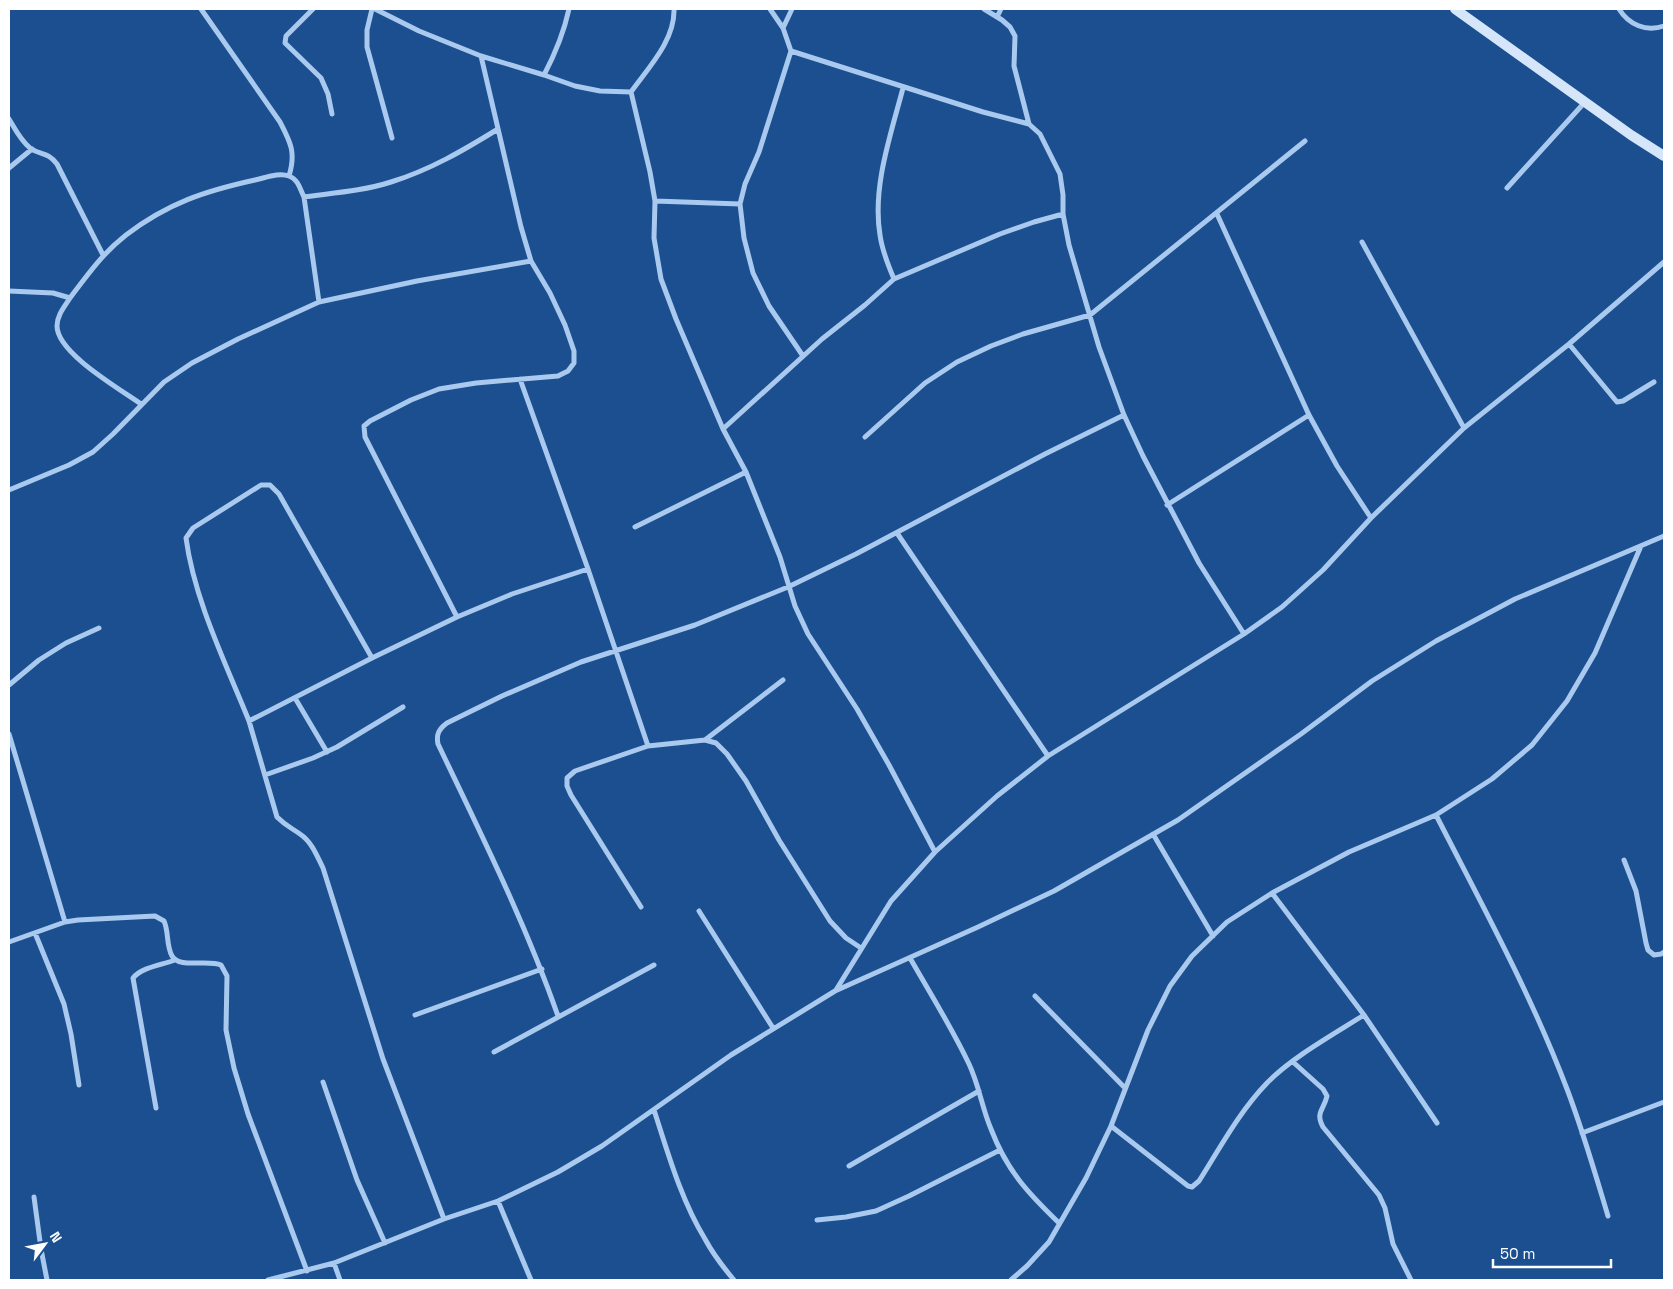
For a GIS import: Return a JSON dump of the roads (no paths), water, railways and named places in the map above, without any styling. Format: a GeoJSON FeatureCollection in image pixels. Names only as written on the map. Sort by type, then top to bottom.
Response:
{"type":"FeatureCollection","features":[{"type":"Feature","properties":{"kind":"main road"},"geometry":{"type":"LineString","coordinates":[[1455,9],[1631,135],[1664,156]]}},
{"type":"Feature","properties":{"kind":"street"},"geometry":{"type":"LineString","coordinates":[[201,9],[280,122],[290,140],[293,164],[289,176]]}},
{"type":"Feature","properties":{"kind":"street"},"geometry":{"type":"LineString","coordinates":[[313,9],[286,36],[285,43],[321,78],[328,94],[332,114]]}},
{"type":"Feature","properties":{"kind":"street"},"geometry":{"type":"LineString","coordinates":[[392,138],[366,47],[367,30],[374,9],[419,31],[481,56],[575,86],[600,91],[631,92]]}},
{"type":"Feature","properties":{"kind":"street"},"geometry":{"type":"LineString","coordinates":[[544,75],[554,56],[569,9]]}},
{"type":"Feature","properties":{"kind":"street"},"geometry":{"type":"LineString","coordinates":[[674,9],[674,20],[669,36],[631,92],[655,201],[654,238],[661,280],[723,430],[746,472],[780,557],[795,606],[808,634],[862,717],[935,852]]}},
{"type":"Feature","properties":{"kind":"street"},"geometry":{"type":"LineString","coordinates":[[770,9],[783,28],[790,51],[759,152],[745,184],[740,204],[744,238],[753,273],[770,306],[803,356]]}},
{"type":"Feature","properties":{"kind":"street"},"geometry":{"type":"LineString","coordinates":[[783,28],[792,9]]}},
{"type":"Feature","properties":{"kind":"street"},"geometry":{"type":"LineString","coordinates":[[984,9],[1010,27],[1015,36],[1014,66],[1029,124]]}},
{"type":"Feature","properties":{"kind":"street"},"geometry":{"type":"LineString","coordinates":[[998,17],[1001,9]]}},
{"type":"Feature","properties":{"kind":"street"},"geometry":{"type":"LineString","coordinates":[[1619,9],[1624,16],[1640,27],[1658,28],[1664,26]]}},
{"type":"Feature","properties":{"kind":"street"},"geometry":{"type":"LineString","coordinates":[[790,51],[982,112],[1029,124],[1040,134],[1060,174],[1064,195],[1063,214],[1069,245],[1112,387],[1167,505],[1199,563],[1244,634]]}},
{"type":"Feature","properties":{"kind":"street"},"geometry":{"type":"LineString","coordinates":[[456,617],[365,437],[364,426],[411,400],[439,390],[476,383],[558,376],[568,371],[574,363],[574,351],[565,325],[550,293],[531,261],[521,227],[481,56]]}},
{"type":"Feature","properties":{"kind":"street"},"geometry":{"type":"LineString","coordinates":[[894,279],[880,234],[880,185],[885,156],[904,88]]}},
{"type":"Feature","properties":{"kind":"street"},"geometry":{"type":"LineString","coordinates":[[1507,188],[1585,102]]}},
{"type":"Feature","properties":{"kind":"street"},"geometry":{"type":"LineString","coordinates":[[9,119],[21,139],[32,149],[51,156],[57,164],[103,255]]}},
{"type":"Feature","properties":{"kind":"street"},"geometry":{"type":"LineString","coordinates":[[304,197],[350,191],[390,182],[430,168],[498,129]]}},
{"type":"Feature","properties":{"kind":"street"},"geometry":{"type":"LineString","coordinates":[[865,437],[925,383],[957,362],[1023,334],[1090,315],[1305,141]]}},
{"type":"Feature","properties":{"kind":"street"},"geometry":{"type":"LineString","coordinates":[[9,168],[32,149]]}},
{"type":"Feature","properties":{"kind":"street"},"geometry":{"type":"LineString","coordinates":[[141,404],[99,375],[69,351],[60,338],[57,325],[60,313],[103,255],[152,216],[183,200],[223,187],[276,175],[289,176],[298,183],[304,197],[319,302]]}},
{"type":"Feature","properties":{"kind":"street"},"geometry":{"type":"LineString","coordinates":[[655,201],[740,204]]}},
{"type":"Feature","properties":{"kind":"street"},"geometry":{"type":"LineString","coordinates":[[723,430],[822,339],[865,306],[894,279],[1000,234],[1063,214]]}},
{"type":"Feature","properties":{"kind":"street"},"geometry":{"type":"LineString","coordinates":[[1216,214],[1309,415],[1337,466],[1371,518]]}},
{"type":"Feature","properties":{"kind":"street"},"geometry":{"type":"LineString","coordinates":[[1362,242],[1464,428]]}},
{"type":"Feature","properties":{"kind":"street"},"geometry":{"type":"LineString","coordinates":[[9,490],[68,465],[92,452],[113,434],[164,382],[192,363],[238,338],[319,302],[416,281],[531,261]]}},
{"type":"Feature","properties":{"kind":"street"},"geometry":{"type":"LineString","coordinates":[[835,991],[891,901],[935,852],[997,796],[1048,756],[1244,634],[1282,607],[1323,570],[1371,518],[1464,428],[1569,344],[1664,262]]}},
{"type":"Feature","properties":{"kind":"street"},"geometry":{"type":"LineString","coordinates":[[9,291],[53,293],[70,298]]}},
{"type":"Feature","properties":{"kind":"street"},"geometry":{"type":"LineString","coordinates":[[1569,344],[1617,402],[1623,401],[1654,382]]}},
{"type":"Feature","properties":{"kind":"street"},"geometry":{"type":"LineString","coordinates":[[520,379],[588,569],[648,746]]}},
{"type":"Feature","properties":{"kind":"street"},"geometry":{"type":"LineString","coordinates":[[558,1016],[542,969],[519,914],[438,744],[437,736],[440,728],[502,696],[581,662],[695,625],[788,587],[897,533],[1124,415]]}},
{"type":"Feature","properties":{"kind":"street"},"geometry":{"type":"LineString","coordinates":[[1167,505],[1309,415]]}},
{"type":"Feature","properties":{"kind":"street"},"geometry":{"type":"LineString","coordinates":[[635,528],[746,472]]}},
{"type":"Feature","properties":{"kind":"street"},"geometry":{"type":"LineString","coordinates":[[372,658],[279,494],[270,485],[261,484],[192,528],[186,538],[194,577],[216,639],[249,721],[277,817],[286,827],[301,834],[313,847],[323,868],[383,1059],[444,1219]]}},
{"type":"Feature","properties":{"kind":"street"},"geometry":{"type":"LineString","coordinates":[[897,533],[1048,756]]}},
{"type":"Feature","properties":{"kind":"street"},"geometry":{"type":"LineString","coordinates":[[268,1280],[334,1263],[385,1244],[444,1219],[498,1201],[566,1168],[602,1146],[731,1055],[835,991],[1054,891],[1153,834],[1301,734],[1372,681],[1436,641],[1515,598],[1664,536]]}},
{"type":"Feature","properties":{"kind":"street"},"geometry":{"type":"LineString","coordinates":[[1011,1280],[1049,1242],[1086,1178],[1111,1126],[1148,1030],[1170,986],[1192,956],[1227,922],[1272,893],[1348,852],[1436,815],[1492,779],[1532,745],[1567,700],[1594,653],[1641,545]]}},
{"type":"Feature","properties":{"kind":"street"},"geometry":{"type":"LineString","coordinates":[[249,721],[456,617],[512,594],[588,569]]}},
{"type":"Feature","properties":{"kind":"street"},"geometry":{"type":"LineString","coordinates":[[9,685],[40,660],[66,643],[99,628]]}},
{"type":"Feature","properties":{"kind":"street"},"geometry":{"type":"LineString","coordinates":[[705,740],[783,680]]}},
{"type":"Feature","properties":{"kind":"street"},"geometry":{"type":"LineString","coordinates":[[295,698],[327,752]]}},
{"type":"Feature","properties":{"kind":"street"},"geometry":{"type":"LineString","coordinates":[[265,775],[299,764],[327,752],[403,707]]}},
{"type":"Feature","properties":{"kind":"street"},"geometry":{"type":"LineString","coordinates":[[9,734],[65,922]]}},
{"type":"Feature","properties":{"kind":"street"},"geometry":{"type":"LineString","coordinates":[[641,907],[571,795],[567,786],[567,778],[575,771],[648,746],[705,740],[716,743],[728,754],[746,780],[779,840],[830,921],[846,938],[861,948]]}},
{"type":"Feature","properties":{"kind":"street"},"geometry":{"type":"LineString","coordinates":[[1436,815],[1513,966],[1567,1089],[1608,1216]]}},
{"type":"Feature","properties":{"kind":"street"},"geometry":{"type":"LineString","coordinates":[[1153,834],[1213,936]]}},
{"type":"Feature","properties":{"kind":"street"},"geometry":{"type":"LineString","coordinates":[[1624,860],[1636,891],[1648,950],[1654,955],[1664,952]]}},
{"type":"Feature","properties":{"kind":"street"},"geometry":{"type":"LineString","coordinates":[[1272,893],[1364,1015],[1437,1123]]}},
{"type":"Feature","properties":{"kind":"street"},"geometry":{"type":"LineString","coordinates":[[699,912],[774,1028]]}},
{"type":"Feature","properties":{"kind":"street"},"geometry":{"type":"LineString","coordinates":[[9,942],[65,922],[101,918],[155,916],[161,918],[166,926],[170,951],[175,960],[181,963],[216,962],[221,964],[227,976],[226,1030],[234,1068],[248,1114],[308,1271]]}},
{"type":"Feature","properties":{"kind":"street"},"geometry":{"type":"LineString","coordinates":[[35,933],[64,1004],[72,1034],[78,1085]]}},
{"type":"Feature","properties":{"kind":"street"},"geometry":{"type":"LineString","coordinates":[[910,958],[969,1064],[990,1129],[1013,1174],[1059,1223]]}},
{"type":"Feature","properties":{"kind":"street"},"geometry":{"type":"LineString","coordinates":[[156,1108],[133,978],[142,970],[175,960]]}},
{"type":"Feature","properties":{"kind":"street"},"geometry":{"type":"LineString","coordinates":[[494,1052],[654,965]]}},
{"type":"Feature","properties":{"kind":"street"},"geometry":{"type":"LineString","coordinates":[[415,1015],[542,969]]}},
{"type":"Feature","properties":{"kind":"street"},"geometry":{"type":"LineString","coordinates":[[1035,996],[1125,1088]]}},
{"type":"Feature","properties":{"kind":"street"},"geometry":{"type":"LineString","coordinates":[[1111,1126],[1188,1186],[1192,1187],[1199,1181],[1243,1112],[1267,1083],[1293,1062],[1364,1015]]}},
{"type":"Feature","properties":{"kind":"street"},"geometry":{"type":"LineString","coordinates":[[1293,1062],[1323,1089],[1327,1096],[1319,1114],[1322,1127],[1380,1195],[1393,1244],[1411,1280]]}},
{"type":"Feature","properties":{"kind":"street"},"geometry":{"type":"LineString","coordinates":[[323,1082],[357,1180],[385,1244]]}},
{"type":"Feature","properties":{"kind":"street"},"geometry":{"type":"LineString","coordinates":[[849,1166],[979,1091]]}},
{"type":"Feature","properties":{"kind":"street"},"geometry":{"type":"LineString","coordinates":[[1582,1133],[1664,1102]]}},
{"type":"Feature","properties":{"kind":"street"},"geometry":{"type":"LineString","coordinates":[[654,1110],[670,1158],[704,1238],[734,1280]]}},
{"type":"Feature","properties":{"kind":"street"},"geometry":{"type":"LineString","coordinates":[[817,1220],[876,1211],[1000,1150]]}},
{"type":"Feature","properties":{"kind":"street"},"geometry":{"type":"LineString","coordinates":[[34,1197],[47,1280]]}},
{"type":"Feature","properties":{"kind":"street"},"geometry":{"type":"LineString","coordinates":[[498,1201],[532,1280]]}},
{"type":"Feature","properties":{"kind":"street"},"geometry":{"type":"LineString","coordinates":[[334,1263],[340,1280]]}}]}
